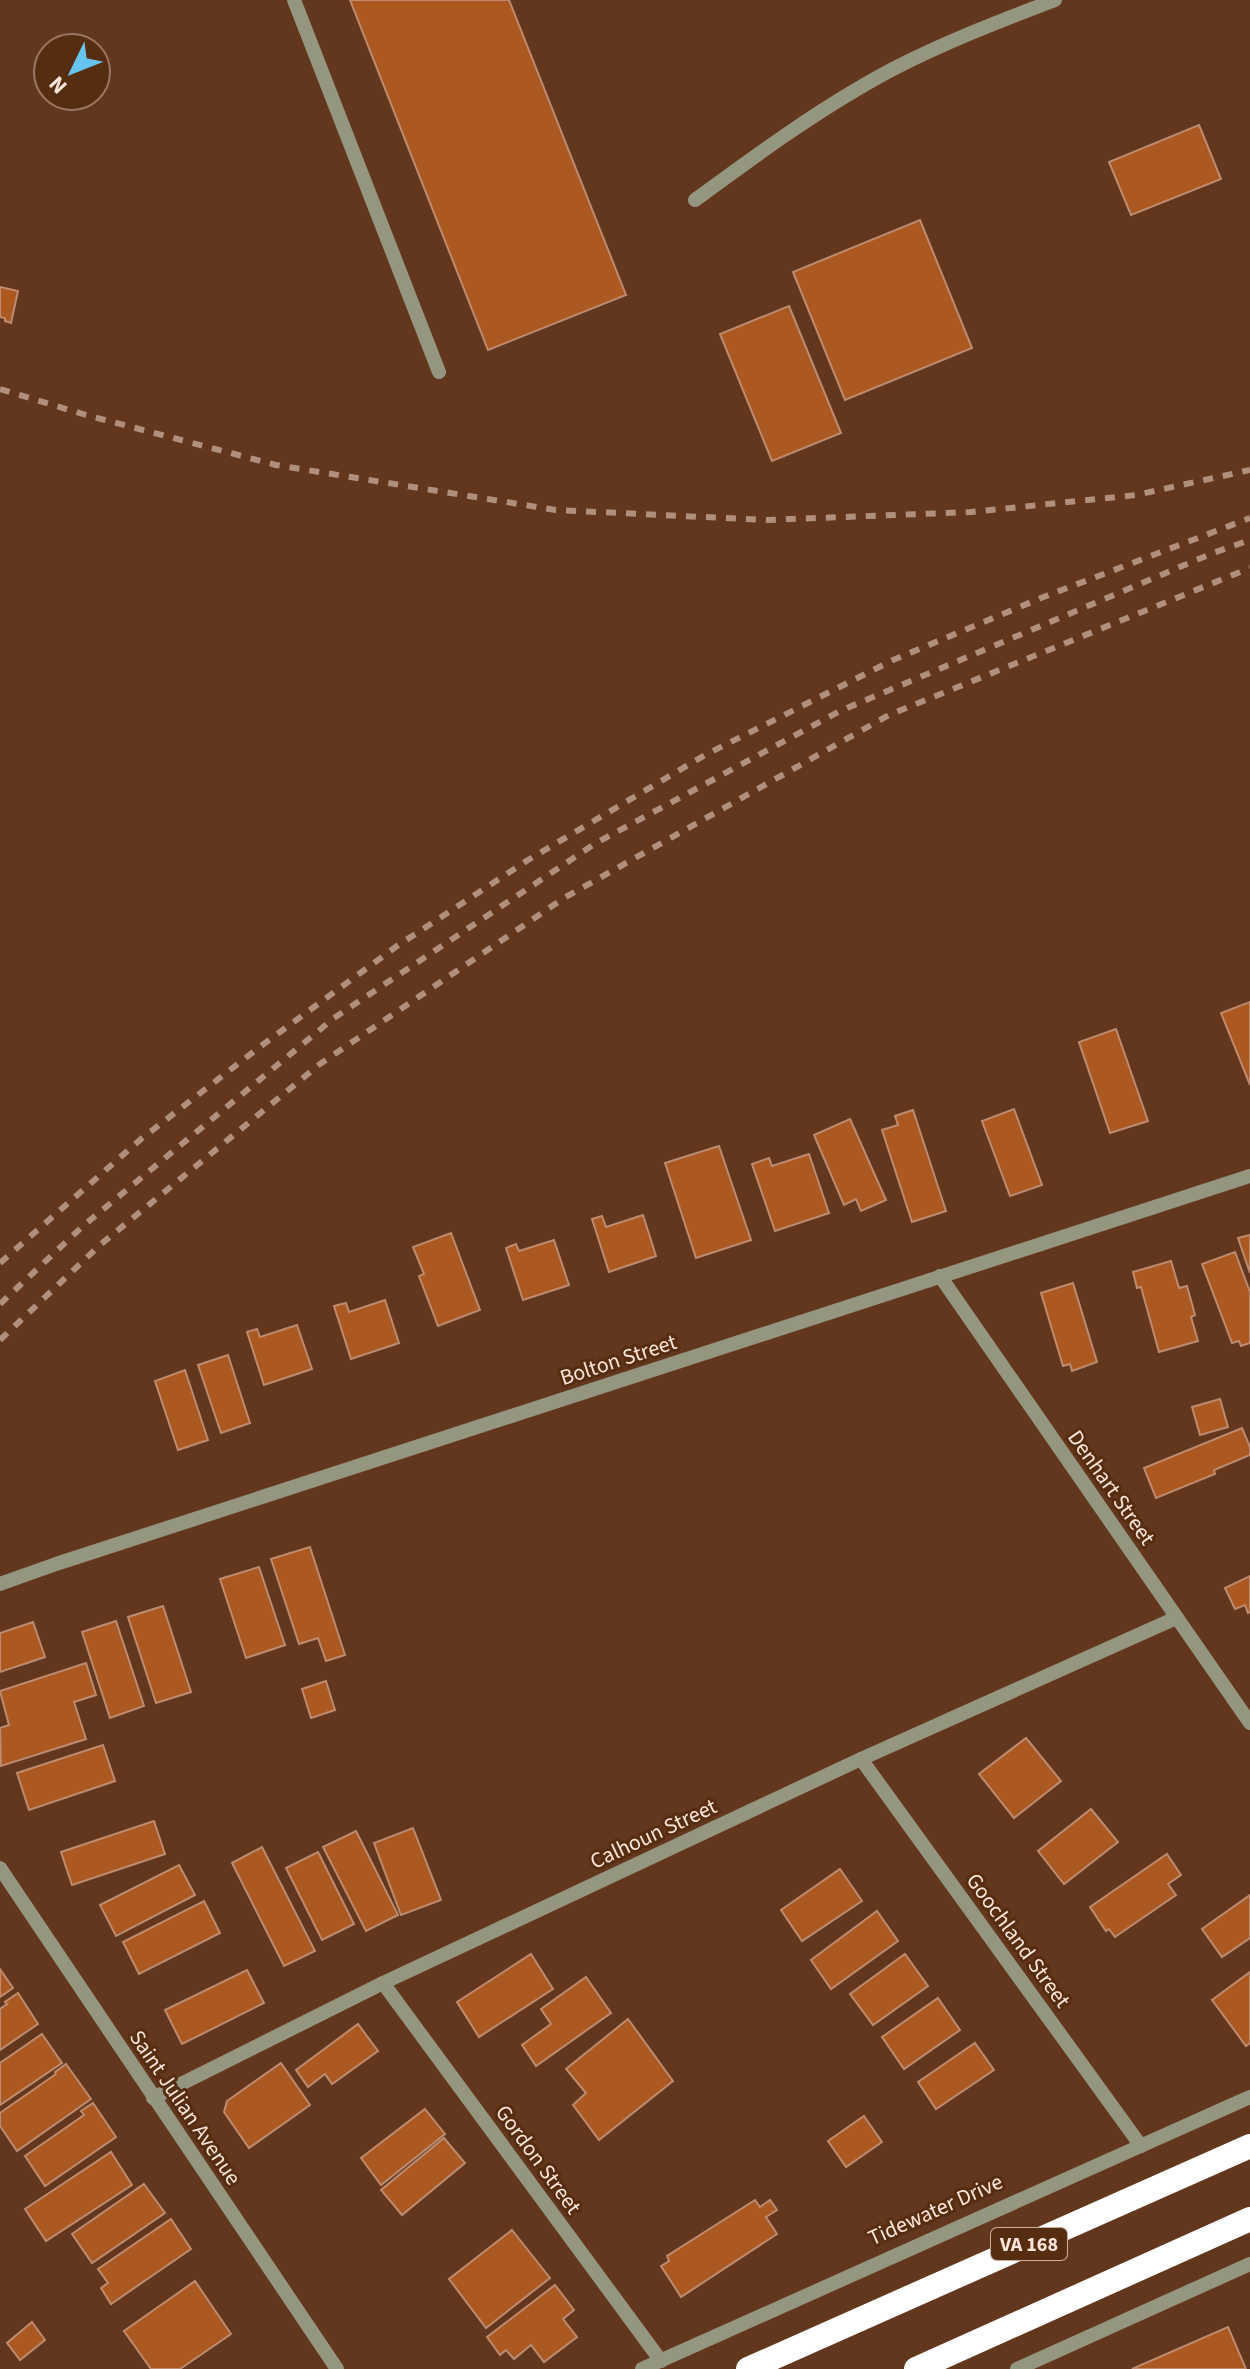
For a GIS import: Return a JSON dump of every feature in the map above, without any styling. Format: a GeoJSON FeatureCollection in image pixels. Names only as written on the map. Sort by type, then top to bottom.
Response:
{"type":"FeatureCollection","features":[{"type":"Feature","properties":{"kind":"highway","name":"VA 168"},"geometry":{"type":"LineString","coordinates":[[748,2369],[1250,2146]]}},
{"type":"Feature","properties":{"kind":"highway"},"geometry":{"type":"LineString","coordinates":[[916,2369],[1250,2219]]}},
{"type":"Feature","properties":{"kind":"street"},"geometry":{"type":"LineString","coordinates":[[294,0],[439,372]]}},
{"type":"Feature","properties":{"kind":"street"},"geometry":{"type":"LineString","coordinates":[[695,200],[790,131],[891,70],[968,32],[1055,0]]}},
{"type":"Feature","properties":{"kind":"street","name":"Bolton Street"},"geometry":{"type":"LineString","coordinates":[[0,1584],[1250,1176]]}},
{"type":"Feature","properties":{"kind":"street","name":"Denhart Street"},"geometry":{"type":"LineString","coordinates":[[940,1276],[1250,1723]]}},
{"type":"Feature","properties":{"kind":"street","name":"Calhoun Street"},"geometry":{"type":"LineString","coordinates":[[153,2098],[383,1983],[861,1759],[1176,1618]]}},
{"type":"Feature","properties":{"kind":"street","name":"Goochland Street"},"geometry":{"type":"LineString","coordinates":[[861,1759],[1141,2146]]}},
{"type":"Feature","properties":{"kind":"street","name":"Saint Julian Avenue"},"geometry":{"type":"LineString","coordinates":[[0,1868],[337,2369]]}},
{"type":"Feature","properties":{"kind":"street","name":"Gordon Street"},"geometry":{"type":"LineString","coordinates":[[383,1983],[661,2361]]}},
{"type":"Feature","properties":{"kind":"street","name":"Tidewater Drive"},"geometry":{"type":"LineString","coordinates":[[642,2369],[1250,2097]]}},
{"type":"Feature","properties":{"kind":"street"},"geometry":{"type":"LineString","coordinates":[[1017,2369],[1250,2264]]}},
{"type":"Feature","properties":{"kind":"building"},"geometry":{"type":"Polygon","coordinates":[[[350,0],[509,0],[626,295],[488,350],[350,0]]]}},
{"type":"Feature","properties":{"kind":"building"},"geometry":{"type":"Polygon","coordinates":[[[1199,125],[1221,179],[1131,215],[1109,162],[1199,125]]]}},
{"type":"Feature","properties":{"kind":"building"},"geometry":{"type":"Polygon","coordinates":[[[920,220],[972,348],[845,400],[793,272],[920,220]]]}},
{"type":"Feature","properties":{"kind":"building"},"geometry":{"type":"Polygon","coordinates":[[[0,287],[18,291],[11,323],[0,317],[0,287]]]}},
{"type":"Feature","properties":{"kind":"building"},"geometry":{"type":"Polygon","coordinates":[[[789,306],[841,433],[772,461],[720,334],[789,306]]]}},
{"type":"Feature","properties":{"kind":"building"},"geometry":{"type":"Polygon","coordinates":[[[1250,1002],[1250,1085],[1221,1013],[1250,1002]]]}},
{"type":"Feature","properties":{"kind":"building"},"geometry":{"type":"Polygon","coordinates":[[[1116,1029],[1148,1121],[1110,1133],[1079,1042],[1116,1029]]]}},
{"type":"Feature","properties":{"kind":"building"},"geometry":{"type":"Polygon","coordinates":[[[1014,1109],[1042,1185],[1010,1196],[982,1121],[1014,1109]]]}},
{"type":"Feature","properties":{"kind":"building"},"geometry":{"type":"Polygon","coordinates":[[[913,1110],[946,1211],[912,1222],[882,1130],[898,1125],[895,1116],[913,1110]]]}},
{"type":"Feature","properties":{"kind":"building"},"geometry":{"type":"Polygon","coordinates":[[[850,1119],[886,1200],[861,1211],[856,1199],[844,1205],[814,1135],[850,1119]]]}},
{"type":"Feature","properties":{"kind":"building"},"geometry":{"type":"Polygon","coordinates":[[[719,1146],[751,1240],[696,1258],[665,1163],[719,1146]]]}},
{"type":"Feature","properties":{"kind":"building"},"geometry":{"type":"Polygon","coordinates":[[[809,1154],[829,1213],[775,1231],[752,1164],[769,1158],[772,1166],[809,1154]]]}},
{"type":"Feature","properties":{"kind":"building"},"geometry":{"type":"Polygon","coordinates":[[[643,1215],[656,1256],[609,1272],[592,1219],[602,1216],[606,1227],[643,1215]]]}},
{"type":"Feature","properties":{"kind":"building"},"geometry":{"type":"Polygon","coordinates":[[[451,1233],[480,1310],[438,1326],[419,1276],[424,1274],[413,1247],[451,1233]]]}},
{"type":"Feature","properties":{"kind":"building"},"geometry":{"type":"Polygon","coordinates":[[[1250,1235],[1250,1273],[1238,1238],[1250,1235]]]}},
{"type":"Feature","properties":{"kind":"building"},"geometry":{"type":"Polygon","coordinates":[[[554,1240],[569,1285],[523,1300],[506,1248],[516,1244],[519,1251],[554,1240]]]}},
{"type":"Feature","properties":{"kind":"building"},"geometry":{"type":"Polygon","coordinates":[[[1235,1252],[1250,1292],[1250,1343],[1241,1346],[1239,1341],[1232,1343],[1202,1264],[1235,1252]]]}},
{"type":"Feature","properties":{"kind":"building"},"geometry":{"type":"Polygon","coordinates":[[[1171,1261],[1179,1288],[1187,1286],[1198,1341],[1159,1352],[1141,1287],[1137,1288],[1133,1272],[1171,1261]]]}},
{"type":"Feature","properties":{"kind":"building"},"geometry":{"type":"Polygon","coordinates":[[[1073,1283],[1097,1362],[1072,1371],[1070,1364],[1063,1366],[1041,1293],[1073,1283]]]}},
{"type":"Feature","properties":{"kind":"building"},"geometry":{"type":"Polygon","coordinates":[[[385,1300],[399,1343],[351,1359],[334,1306],[346,1303],[349,1312],[385,1300]]]}},
{"type":"Feature","properties":{"kind":"building"},"geometry":{"type":"Polygon","coordinates":[[[297,1325],[312,1369],[264,1385],[247,1332],[257,1329],[260,1337],[297,1325]]]}},
{"type":"Feature","properties":{"kind":"building"},"geometry":{"type":"Polygon","coordinates":[[[228,1355],[250,1423],[221,1433],[198,1365],[228,1355]]]}},
{"type":"Feature","properties":{"kind":"building"},"geometry":{"type":"Polygon","coordinates":[[[185,1370],[208,1440],[178,1450],[155,1381],[185,1370]]]}},
{"type":"Feature","properties":{"kind":"building"},"geometry":{"type":"Polygon","coordinates":[[[1220,1399],[1228,1427],[1200,1435],[1192,1407],[1220,1399]]]}},
{"type":"Feature","properties":{"kind":"building"},"geometry":{"type":"Polygon","coordinates":[[[1242,1428],[1250,1455],[1214,1470],[1215,1474],[1156,1498],[1144,1468],[1242,1428]]]}},
{"type":"Feature","properties":{"kind":"building"},"geometry":{"type":"Polygon","coordinates":[[[310,1547],[345,1655],[326,1661],[318,1638],[299,1644],[271,1559],[310,1547]]]}},
{"type":"Feature","properties":{"kind":"building"},"geometry":{"type":"Polygon","coordinates":[[[259,1567],[285,1645],[246,1658],[220,1579],[259,1567]]]}},
{"type":"Feature","properties":{"kind":"building"},"geometry":{"type":"Polygon","coordinates":[[[1250,1576],[1248,1613],[1245,1605],[1235,1609],[1225,1588],[1250,1576]]]}},
{"type":"Feature","properties":{"kind":"building"},"geometry":{"type":"Polygon","coordinates":[[[163,1606],[191,1692],[156,1703],[128,1617],[163,1606]]]}},
{"type":"Feature","properties":{"kind":"building"},"geometry":{"type":"Polygon","coordinates":[[[116,1621],[144,1706],[110,1718],[82,1632],[116,1621]]]}},
{"type":"Feature","properties":{"kind":"building"},"geometry":{"type":"Polygon","coordinates":[[[33,1622],[45,1657],[0,1672],[0,1633],[33,1622]]]}},
{"type":"Feature","properties":{"kind":"building"},"geometry":{"type":"Polygon","coordinates":[[[86,1663],[96,1695],[74,1702],[86,1739],[1,1766],[0,1728],[9,1725],[0,1691],[86,1663]]]}},
{"type":"Feature","properties":{"kind":"building"},"geometry":{"type":"Polygon","coordinates":[[[326,1681],[335,1710],[311,1718],[302,1689],[326,1681]]]}},
{"type":"Feature","properties":{"kind":"building"},"geometry":{"type":"Polygon","coordinates":[[[1026,1738],[1061,1781],[1014,1818],[979,1774],[1026,1738]]]}},
{"type":"Feature","properties":{"kind":"building"},"geometry":{"type":"Polygon","coordinates":[[[103,1745],[115,1781],[29,1810],[17,1773],[103,1745]]]}},
{"type":"Feature","properties":{"kind":"building"},"geometry":{"type":"Polygon","coordinates":[[[1091,1809],[1118,1842],[1064,1884],[1038,1851],[1091,1809]]]}},
{"type":"Feature","properties":{"kind":"building"},"geometry":{"type":"Polygon","coordinates":[[[154,1821],[165,1854],[72,1885],[61,1852],[154,1821]]]}},
{"type":"Feature","properties":{"kind":"building"},"geometry":{"type":"Polygon","coordinates":[[[413,1828],[441,1900],[401,1915],[374,1843],[413,1828]]]}},
{"type":"Feature","properties":{"kind":"building"},"geometry":{"type":"Polygon","coordinates":[[[356,1831],[398,1915],[366,1931],[323,1847],[356,1831]]]}},
{"type":"Feature","properties":{"kind":"building"},"geometry":{"type":"Polygon","coordinates":[[[262,1847],[315,1951],[284,1966],[232,1863],[262,1847]]]}},
{"type":"Feature","properties":{"kind":"building"},"geometry":{"type":"Polygon","coordinates":[[[318,1852],[354,1924],[322,1940],[286,1868],[318,1852]]]}},
{"type":"Feature","properties":{"kind":"building"},"geometry":{"type":"Polygon","coordinates":[[[1167,1854],[1181,1875],[1168,1884],[1176,1895],[1115,1937],[1109,1929],[1106,1931],[1090,1907],[1167,1854]]]}},
{"type":"Feature","properties":{"kind":"building"},"geometry":{"type":"Polygon","coordinates":[[[179,1865],[195,1895],[116,1936],[100,1905],[179,1865]]]}},
{"type":"Feature","properties":{"kind":"building"},"geometry":{"type":"Polygon","coordinates":[[[840,1869],[862,1901],[802,1941],[781,1910],[840,1869]]]}},
{"type":"Feature","properties":{"kind":"building"},"geometry":{"type":"Polygon","coordinates":[[[1250,1895],[1250,1938],[1222,1957],[1202,1929],[1250,1895]]]}},
{"type":"Feature","properties":{"kind":"building"},"geometry":{"type":"Polygon","coordinates":[[[204,1901],[220,1933],[139,1974],[123,1942],[204,1901]]]}},
{"type":"Feature","properties":{"kind":"building"},"geometry":{"type":"Polygon","coordinates":[[[877,1911],[898,1941],[831,1989],[811,1960],[877,1911]]]}},
{"type":"Feature","properties":{"kind":"building"},"geometry":{"type":"Polygon","coordinates":[[[531,1954],[553,1989],[479,2037],[457,2002],[531,1954]]]}},
{"type":"Feature","properties":{"kind":"building"},"geometry":{"type":"Polygon","coordinates":[[[905,1954],[928,1986],[873,2025],[850,1994],[905,1954]]]}},
{"type":"Feature","properties":{"kind":"building"},"geometry":{"type":"Polygon","coordinates":[[[0,1969],[13,1988],[0,1997],[0,1969]]]}},
{"type":"Feature","properties":{"kind":"building"},"geometry":{"type":"Polygon","coordinates":[[[247,1970],[264,2003],[182,2044],[165,2010],[247,1970]]]}},
{"type":"Feature","properties":{"kind":"building"},"geometry":{"type":"Polygon","coordinates":[[[1250,1972],[1250,2043],[1246,2046],[1212,2000],[1250,1972]]]}},
{"type":"Feature","properties":{"kind":"building"},"geometry":{"type":"Polygon","coordinates":[[[586,1977],[611,2013],[536,2066],[522,2045],[551,2024],[541,2009],[586,1977]]]}},
{"type":"Feature","properties":{"kind":"building"},"geometry":{"type":"Polygon","coordinates":[[[18,1993],[38,2024],[0,2050],[0,2009],[18,1993]]]}},
{"type":"Feature","properties":{"kind":"building"},"geometry":{"type":"Polygon","coordinates":[[[938,1998],[960,2030],[904,2069],[882,2037],[938,1998]]]}},
{"type":"Feature","properties":{"kind":"building"},"geometry":{"type":"Polygon","coordinates":[[[628,2019],[673,2081],[599,2140],[573,2105],[586,2093],[566,2069],[628,2019]]]}},
{"type":"Feature","properties":{"kind":"building"},"geometry":{"type":"Polygon","coordinates":[[[358,2024],[378,2051],[332,2084],[325,2074],[308,2087],[296,2070],[358,2024]]]}},
{"type":"Feature","properties":{"kind":"building"},"geometry":{"type":"Polygon","coordinates":[[[42,2034],[62,2063],[0,2105],[0,2063],[42,2034]]]}},
{"type":"Feature","properties":{"kind":"building"},"geometry":{"type":"Polygon","coordinates":[[[975,2043],[994,2070],[936,2109],[918,2082],[975,2043]]]}},
{"type":"Feature","properties":{"kind":"building"},"geometry":{"type":"Polygon","coordinates":[[[281,2063],[310,2105],[249,2148],[224,2112],[227,2101],[281,2063]]]}},
{"type":"Feature","properties":{"kind":"building"},"geometry":{"type":"Polygon","coordinates":[[[66,2064],[91,2099],[17,2151],[0,2126],[0,2113],[66,2064]]]}},
{"type":"Feature","properties":{"kind":"building"},"geometry":{"type":"Polygon","coordinates":[[[93,2103],[116,2137],[45,2186],[25,2156],[84,2115],[81,2111],[93,2103]]]}},
{"type":"Feature","properties":{"kind":"building"},"geometry":{"type":"Polygon","coordinates":[[[425,2109],[445,2134],[381,2185],[361,2158],[425,2109]]]}},
{"type":"Feature","properties":{"kind":"building"},"geometry":{"type":"Polygon","coordinates":[[[864,2116],[882,2142],[846,2167],[828,2141],[864,2116]]]}},
{"type":"Feature","properties":{"kind":"building"},"geometry":{"type":"Polygon","coordinates":[[[444,2138],[465,2163],[402,2215],[381,2190],[444,2138]]]}},
{"type":"Feature","properties":{"kind":"building"},"geometry":{"type":"Polygon","coordinates":[[[111,2152],[132,2185],[46,2241],[25,2209],[111,2152]]]}},
{"type":"Feature","properties":{"kind":"building"},"geometry":{"type":"Polygon","coordinates":[[[144,2184],[165,2213],[92,2263],[72,2234],[144,2184]]]}},
{"type":"Feature","properties":{"kind":"building"},"geometry":{"type":"Polygon","coordinates":[[[755,2200],[760,2207],[770,2200],[777,2210],[766,2217],[777,2234],[681,2297],[661,2266],[669,2261],[667,2256],[755,2200]]]}},
{"type":"Feature","properties":{"kind":"building"},"geometry":{"type":"Polygon","coordinates":[[[171,2219],[191,2249],[111,2304],[101,2288],[108,2283],[98,2269],[171,2219]]]}},
{"type":"Feature","properties":{"kind":"building"},"geometry":{"type":"Polygon","coordinates":[[[512,2230],[550,2278],[486,2328],[449,2279],[512,2230]]]}},
{"type":"Feature","properties":{"kind":"building"},"geometry":{"type":"Polygon","coordinates":[[[195,2281],[231,2334],[180,2369],[151,2369],[124,2331],[195,2281]]]}},
{"type":"Feature","properties":{"kind":"building"},"geometry":{"type":"Polygon","coordinates":[[[555,2285],[574,2310],[563,2319],[577,2337],[544,2362],[531,2345],[514,2359],[506,2350],[500,2355],[487,2337],[555,2285]]]}},
{"type":"Feature","properties":{"kind":"building"},"geometry":{"type":"Polygon","coordinates":[[[32,2322],[45,2340],[20,2360],[7,2343],[32,2322]]]}},
{"type":"Feature","properties":{"kind":"building"},"geometry":{"type":"Polygon","coordinates":[[[1228,2327],[1246,2369],[1132,2369],[1228,2327]]]}},
{"type":"Feature","properties":{"kind":"railway"},"geometry":{"type":"LineString","coordinates":[[0,389],[276,465],[556,510],[767,520],[971,512],[1136,495],[1250,470]]}},
{"type":"Feature","properties":{"kind":"railway"},"geometry":{"type":"LineString","coordinates":[[0,1263],[141,1139],[261,1046],[397,946],[528,860],[705,755],[893,660],[1041,598],[1250,518]]}},
{"type":"Feature","properties":{"kind":"railway"},"geometry":{"type":"LineString","coordinates":[[0,1304],[83,1226],[334,1018],[596,843],[840,711],[1250,540]]}},
{"type":"Feature","properties":{"kind":"railway"},"geometry":{"type":"LineString","coordinates":[[0,1340],[100,1245],[320,1064],[564,898],[889,715],[1250,568]]}}]}
